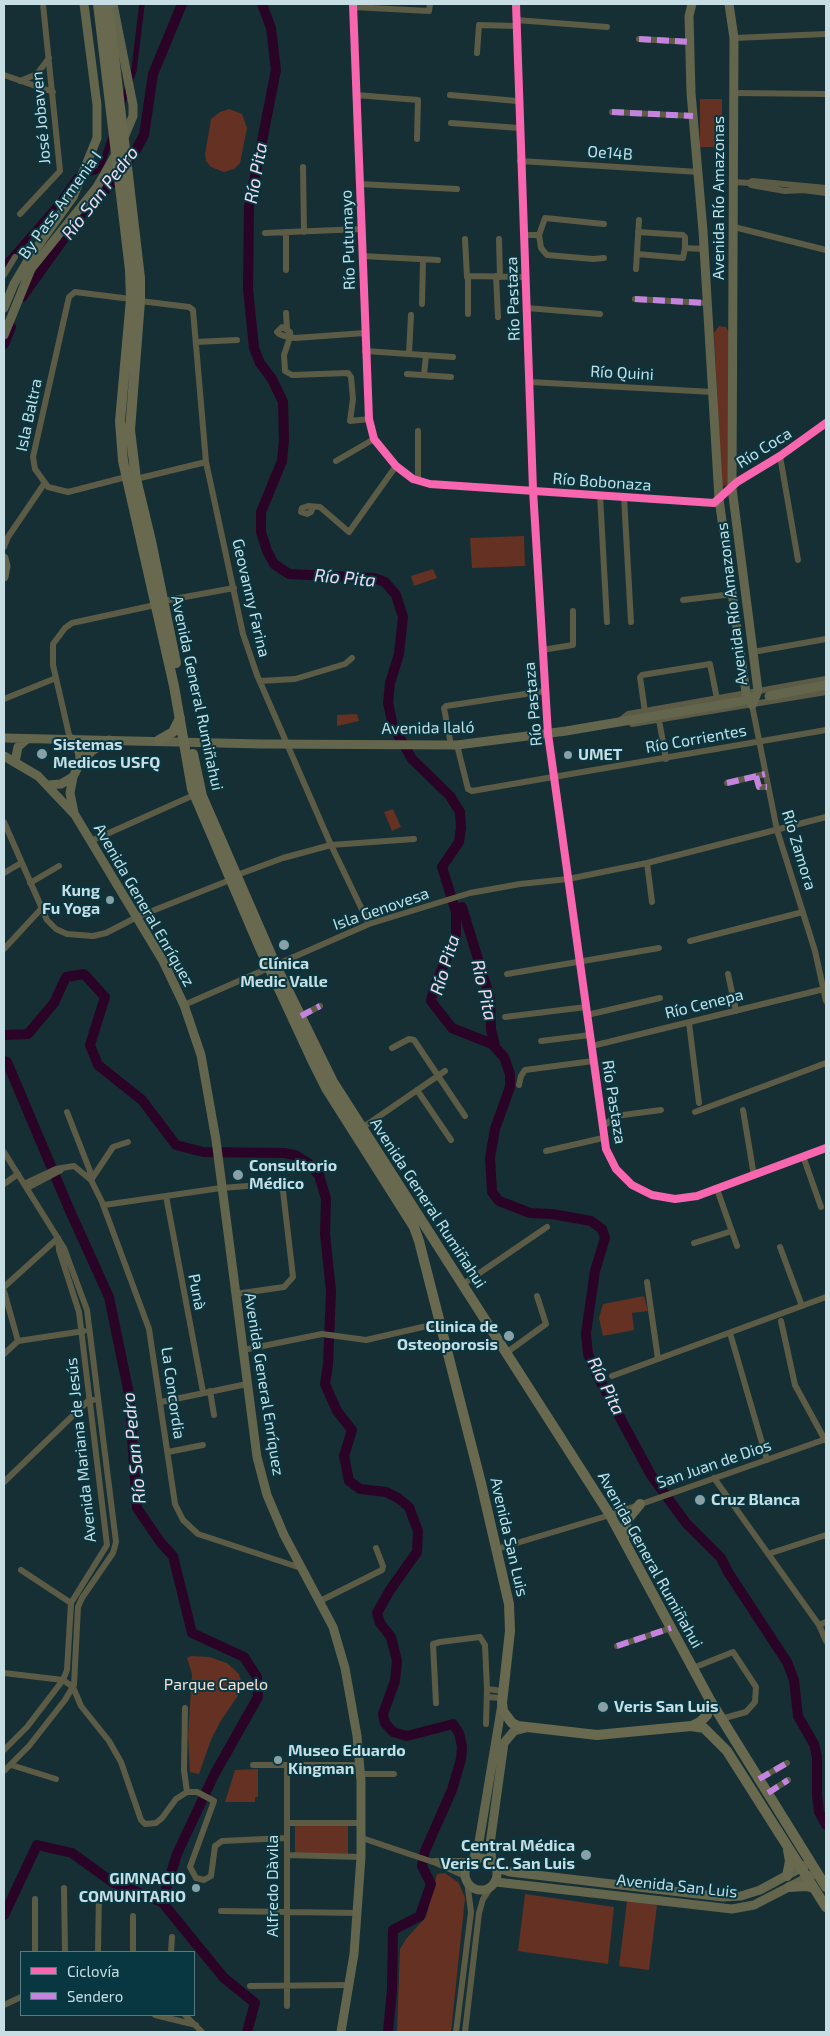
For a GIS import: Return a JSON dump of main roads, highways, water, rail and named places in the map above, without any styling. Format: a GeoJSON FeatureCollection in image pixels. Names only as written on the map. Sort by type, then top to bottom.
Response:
{"type":"FeatureCollection","features":[{"type":"Feature","properties":{"kind":"highway"},"geometry":{"type":"LineString","coordinates":[[98,4],[113,78]]}},
{"type":"Feature","properties":{"kind":"highway"},"geometry":{"type":"LineString","coordinates":[[108,4],[113,78],[136,300],[129,418],[131,478]]}},
{"type":"Feature","properties":{"kind":"highway"},"geometry":{"type":"LineString","coordinates":[[131,478],[120,421],[127,342],[136,300]]}},
{"type":"Feature","properties":{"kind":"highway","name":"Avenida General Rumiñahui"},"geometry":{"type":"LineString","coordinates":[[131,478],[187,741],[194,795],[234,878],[326,1088],[414,1227]]}},
{"type":"Feature","properties":{"kind":"highway","name":"Avenida General Rumiñahui"},"geometry":{"type":"LineString","coordinates":[[159,603],[180,718],[202,796],[234,878]]}},
{"type":"Feature","properties":{"kind":"highway"},"geometry":{"type":"LineString","coordinates":[[159,740],[173,732],[180,718]]}},
{"type":"Feature","properties":{"kind":"highway","name":"Avenida General Rumiñahui"},"geometry":{"type":"LineString","coordinates":[[273,967],[301,1016],[333,1082],[610,1515],[721,1719],[826,1887]]}},
{"type":"Feature","properties":{"kind":"highway","name":"Avenida San Luis"},"geometry":{"type":"LineString","coordinates":[[414,1227],[497,1549],[510,1620],[502,1697]]}},
{"type":"Feature","properties":{"kind":"highway"},"geometry":{"type":"LineString","coordinates":[[624,1540],[627,1520],[644,1503]]}},
{"type":"Feature","properties":{"kind":"highway"},"geometry":{"type":"LineString","coordinates":[[502,1697],[506,1718],[512,1723],[526,1728],[607,1735],[691,1726],[704,1728],[718,1740],[826,1907]]}},
{"type":"Feature","properties":{"kind":"highway"},"geometry":{"type":"LineString","coordinates":[[691,1726],[700,1722],[707,1714],[710,1700]]}},
{"type":"Feature","properties":{"kind":"highway"},"geometry":{"type":"LineString","coordinates":[[787,1846],[790,1861],[787,1876]]}},
{"type":"Feature","properties":{"kind":"highway"},"geometry":{"type":"LineString","coordinates":[[789,1887],[806,1886],[814,1888]]}},
{"type":"Feature","properties":{"kind":"main road","name":"By Pass Armenia I"},"geometry":{"type":"LineString","coordinates":[[4,308],[14,284],[30,257],[68,207],[79,185],[97,138],[99,121],[84,4]]}},
{"type":"Feature","properties":{"kind":"main road","name":"By Pass Armenia I"},"geometry":{"type":"LineString","coordinates":[[4,335],[31,269],[97,187],[108,170],[130,126],[133,116],[132,93],[113,4]]}},
{"type":"Feature","properties":{"kind":"main road"},"geometry":{"type":"LineString","coordinates":[[686,4],[689,16]]}},
{"type":"Feature","properties":{"kind":"main road","name":"Avenida Río Amazonas"},"geometry":{"type":"LineString","coordinates":[[692,4],[689,16],[693,116],[699,172],[719,499],[733,594],[745,697],[752,705],[758,691],[732,488],[734,38],[729,4]]}},
{"type":"Feature","properties":{"kind":"main road"},"geometry":{"type":"LineString","coordinates":[[734,38],[735,4]]}},
{"type":"Feature","properties":{"kind":"main road"},"geometry":{"type":"LineString","coordinates":[[4,558],[6,566],[4,577]]}},
{"type":"Feature","properties":{"kind":"main road"},"geometry":{"type":"LineString","coordinates":[[769,696],[826,685]]}},
{"type":"Feature","properties":{"kind":"main road","name":"Avenida Ilaló"},"geometry":{"type":"LineString","coordinates":[[71,739],[454,745],[548,734],[745,697]]}},
{"type":"Feature","properties":{"kind":"main road"},"geometry":{"type":"LineString","coordinates":[[4,738],[71,739],[79,751],[79,765]]}},
{"type":"Feature","properties":{"kind":"main road"},"geometry":{"type":"LineString","coordinates":[[15,762],[18,747],[27,739]]}},
{"type":"Feature","properties":{"kind":"main road"},"geometry":{"type":"LineString","coordinates":[[4,756],[38,776],[48,785],[61,784],[72,777],[79,765],[92,751],[110,740]]}},
{"type":"Feature","properties":{"kind":"main road","name":"Avenida General Enríquez"},"geometry":{"type":"LineString","coordinates":[[72,777],[70,793],[75,815]]}},
{"type":"Feature","properties":{"kind":"main road","name":"Avenida General Enríquez"},"geometry":{"type":"LineString","coordinates":[[48,785],[75,815],[163,961],[184,1005],[201,1055],[216,1140],[257,1457],[265,1487],[284,1535],[333,1627],[344,1668],[360,1770],[362,1838],[358,1913],[341,2032]]}},
{"type":"Feature","properties":{"kind":"main road","name":"Avenida San Luis"},"geometry":{"type":"LineString","coordinates":[[472,1860],[479,1842],[502,1697]]}},
{"type":"Feature","properties":{"kind":"main road"},"geometry":{"type":"LineString","coordinates":[[495,1865],[486,1858],[472,1860],[467,1866],[466,1879],[478,1890],[494,1884],[495,1865],[490,1844],[504,1743],[514,1731],[526,1728]]}},
{"type":"Feature","properties":{"kind":"main road","name":"Avenida San Luis"},"geometry":{"type":"LineString","coordinates":[[495,1865],[557,1877],[723,1897],[741,1896],[760,1890],[811,1863]]}},
{"type":"Feature","properties":{"kind":"main road","name":"Avenida San Luis"},"geometry":{"type":"LineString","coordinates":[[494,1884],[556,1888],[723,1909],[742,1908],[754,1904],[817,1872]]}},
{"type":"Feature","properties":{"kind":"main road"},"geometry":{"type":"LineString","coordinates":[[556,1888],[557,1877]]}},
{"type":"Feature","properties":{"kind":"main road"},"geometry":{"type":"LineString","coordinates":[[723,1897],[723,1909]]}},
{"type":"Feature","properties":{"kind":"waterway"},"geometry":{"type":"LineString","coordinates":[[122,104],[134,70],[142,4]]}},
{"type":"Feature","properties":{"kind":"waterway","name":"Río San Pedro"},"geometry":{"type":"LineString","coordinates":[[22,297],[80,216],[110,185],[136,150],[144,135],[153,74],[182,4]]}},
{"type":"Feature","properties":{"kind":"waterway","name":"Río Pita"},"geometry":{"type":"LineString","coordinates":[[262,4],[271,28],[276,70],[249,207],[248,289],[254,348],[260,363],[272,379],[283,402],[284,440],[282,461],[261,512],[261,532],[267,551],[274,564],[289,574],[374,578],[385,582],[396,595],[403,617],[399,654],[390,683],[388,703],[393,726],[412,759],[450,796],[460,812],[461,828],[459,842],[442,867],[456,912],[456,936],[434,988],[431,1001],[452,1028],[492,1044],[504,1057],[510,1074],[510,1087],[495,1129],[490,1158],[492,1192],[499,1201],[530,1213],[552,1214],[591,1221],[602,1229],[605,1238],[595,1271],[586,1333],[588,1354],[597,1375],[651,1475],[686,1523],[721,1558],[728,1572],[787,1662],[794,1680],[798,1716],[814,1744],[817,1757],[819,1812],[826,1825]]}},
{"type":"Feature","properties":{"kind":"waterway"},"geometry":{"type":"LineString","coordinates":[[4,265],[59,202],[76,177],[100,170],[111,137]]}},
{"type":"Feature","properties":{"kind":"waterway","name":"Río San Pedro"},"geometry":{"type":"LineString","coordinates":[[4,344],[11,327]]}},
{"type":"Feature","properties":{"kind":"waterway","name":"Rio Pita"},"geometry":{"type":"LineString","coordinates":[[462,907],[490,998],[491,1030],[495,1045]]}},
{"type":"Feature","properties":{"kind":"waterway"},"geometry":{"type":"LineString","coordinates":[[4,1035],[28,1034],[54,1003],[66,977],[84,974],[105,997],[90,1045],[98,1065],[142,1100],[176,1145],[203,1152],[284,1153],[295,1155],[308,1163],[319,1175],[326,1199],[325,1234],[331,1291],[328,1365],[325,1384],[337,1411],[352,1430],[344,1456],[349,1481],[360,1489],[386,1492],[398,1498],[409,1507],[418,1531],[417,1552],[390,1590],[377,1613],[380,1623],[391,1637],[397,1661],[395,1681],[383,1714],[385,1723],[393,1732],[407,1736],[453,1724],[459,1733],[462,1746],[461,1759],[452,1790],[425,1851],[422,1866],[431,1884],[420,1916],[393,1930],[392,1989],[388,2032]]}},
{"type":"Feature","properties":{"kind":"waterway","name":"Río San Pedro"},"geometry":{"type":"LineString","coordinates":[[4,1061],[7,1062],[70,1211],[109,1297],[129,1394],[137,1508],[161,1543],[173,1556],[192,1633],[244,1657],[257,1677],[258,1697],[214,1775],[177,1854],[162,1902],[112,1882],[72,1853],[37,1845],[4,1915]]}},
{"type":"Feature","properties":{"kind":"waterway"},"geometry":{"type":"LineString","coordinates":[[162,1902],[224,1978],[255,2003],[247,2032]]}},
{"type":"Feature","properties":{"kind":"place","name":"Sistemas Medicos USFQ"},"geometry":{"type":"Point","coordinates":[42,754]}},
{"type":"Feature","properties":{"kind":"place","name":"UMET"},"geometry":{"type":"Point","coordinates":[568,755]}},
{"type":"Feature","properties":{"kind":"place","name":"Kung Fu Yoga"},"geometry":{"type":"Point","coordinates":[110,900]}},
{"type":"Feature","properties":{"kind":"place","name":"Clínica Medic Valle"},"geometry":{"type":"Point","coordinates":[284,945]}},
{"type":"Feature","properties":{"kind":"place","name":"Consultorio Médico"},"geometry":{"type":"Point","coordinates":[238,1175]}},
{"type":"Feature","properties":{"kind":"place","name":"Clinica de Osteoporosis"},"geometry":{"type":"Point","coordinates":[509,1336]}},
{"type":"Feature","properties":{"kind":"place","name":"Cruz Blanca"},"geometry":{"type":"Point","coordinates":[700,1500]}},
{"type":"Feature","properties":{"kind":"place","name":"Veris San Luis"},"geometry":{"type":"Point","coordinates":[603,1707]}},
{"type":"Feature","properties":{"kind":"place","name":"Museo Eduardo Kingman"},"geometry":{"type":"Point","coordinates":[278,1760]}},
{"type":"Feature","properties":{"kind":"place","name":"Central Médica Veris C.C. San Luis"},"geometry":{"type":"Point","coordinates":[586,1855]}},
{"type":"Feature","properties":{"kind":"place","name":"GIMNACIO COMUNITARIO"},"geometry":{"type":"Point","coordinates":[196,1888]}},
{"type":"Feature","properties":{"kind":"park label","name":"Parque Capelo"},"geometry":{"type":"Point","coordinates":[216,1685]}}]}
